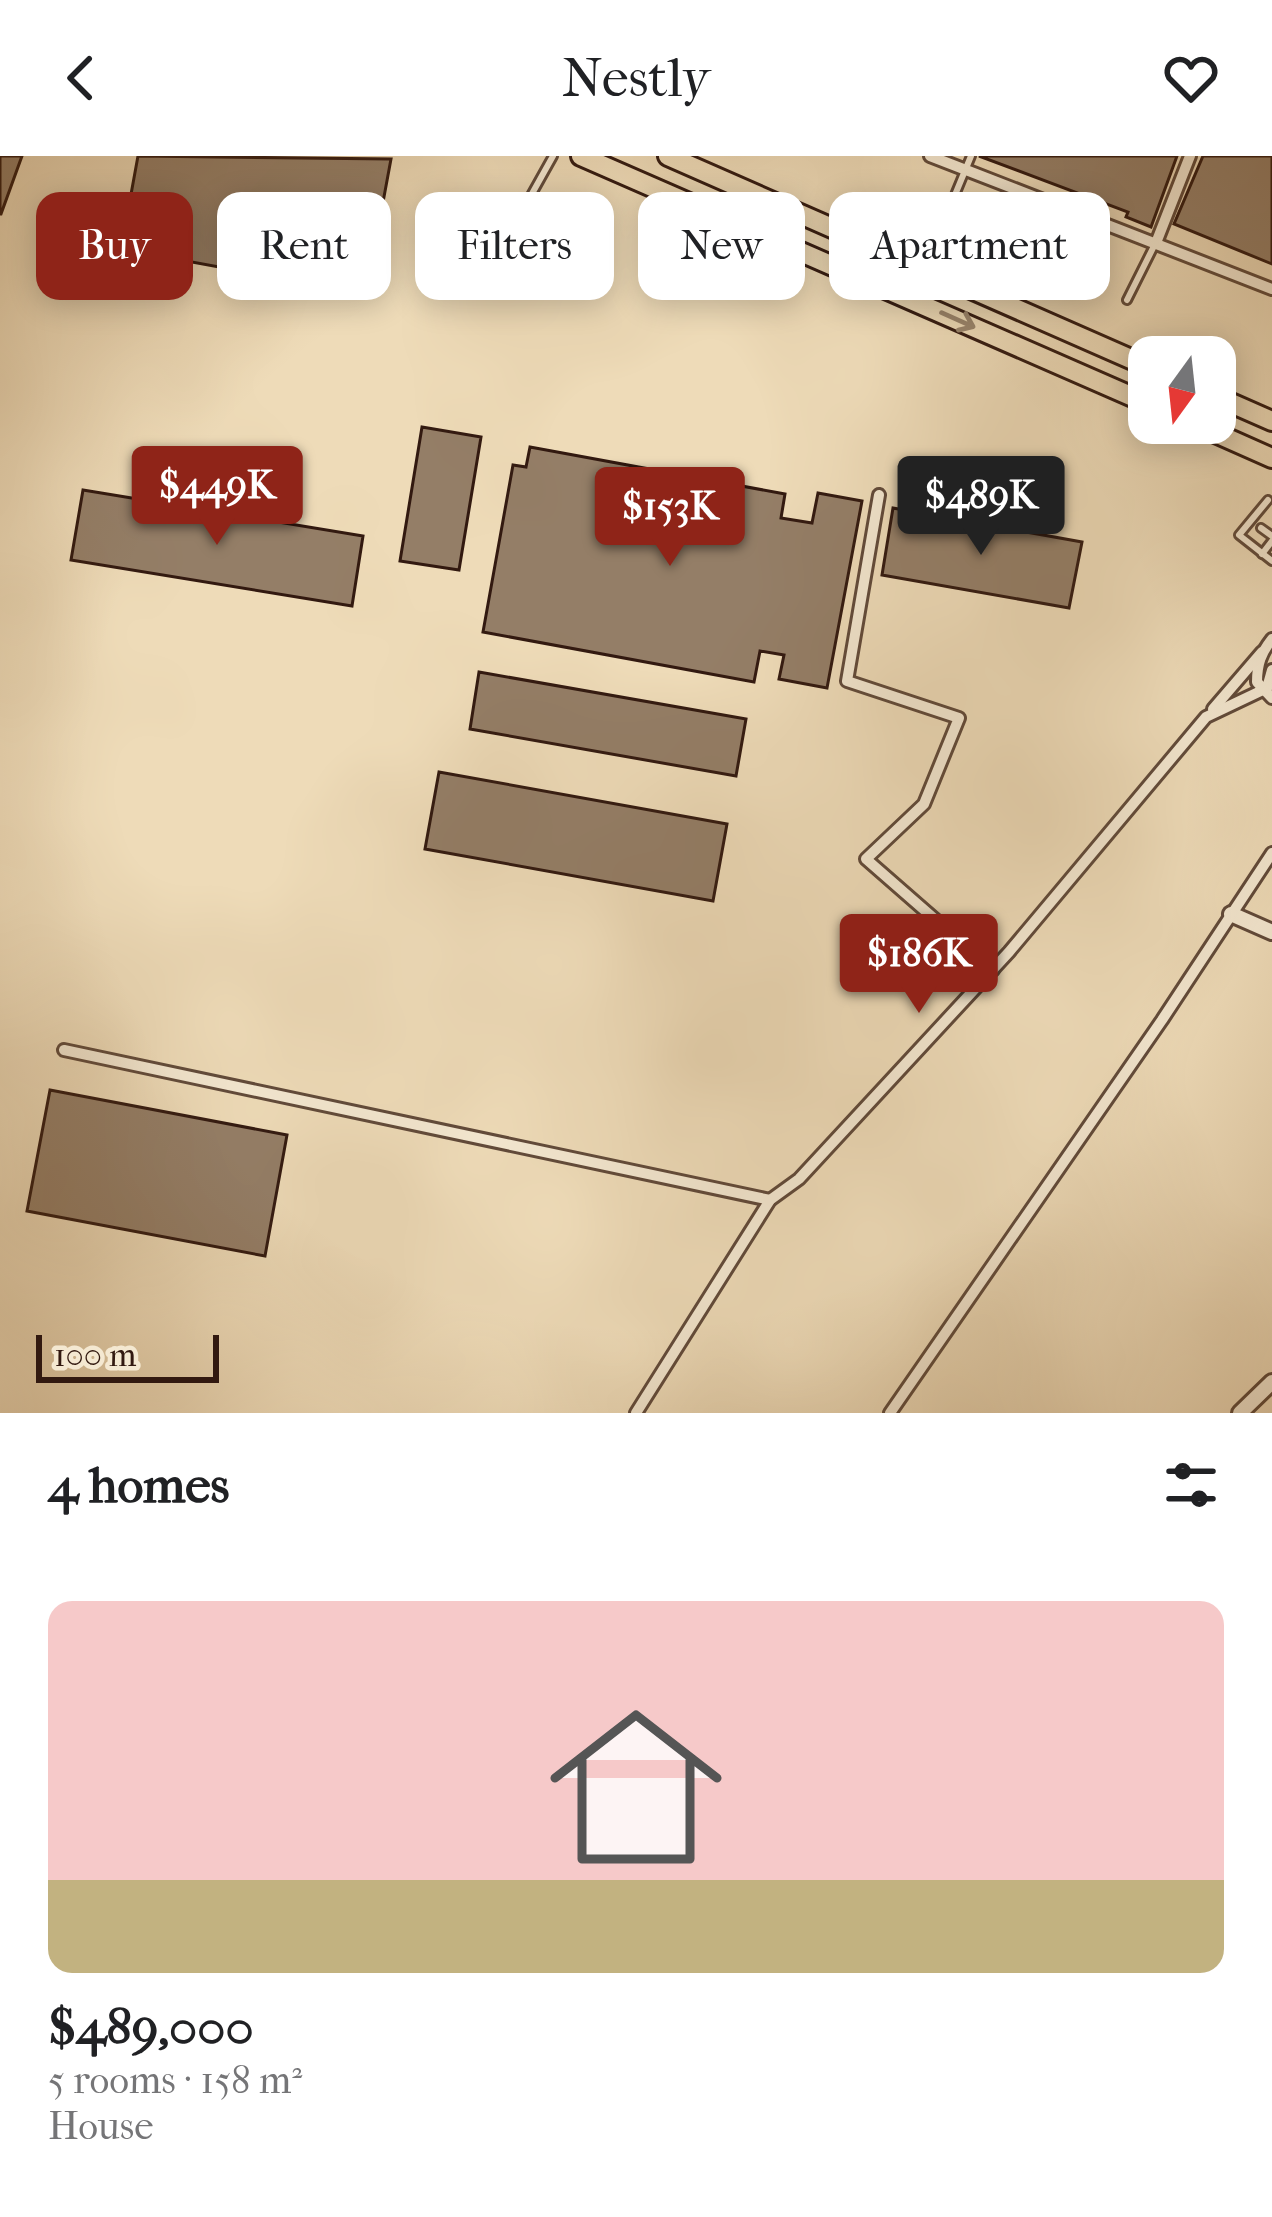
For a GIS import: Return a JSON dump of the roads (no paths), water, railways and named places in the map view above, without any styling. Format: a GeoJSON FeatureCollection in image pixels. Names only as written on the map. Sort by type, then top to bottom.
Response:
{"type":"FeatureCollection","features":[{"type":"Feature","properties":{"kind":"main road"},"geometry":{"type":"LineString","coordinates":[[581,156],[1128,395]]}},
{"type":"Feature","properties":{"kind":"main road"},"geometry":{"type":"LineString","coordinates":[[668,156],[829,227]]}},
{"type":"Feature","properties":{"kind":"main road"},"geometry":{"type":"LineString","coordinates":[[994,300],[1128,358]]}},
{"type":"Feature","properties":{"kind":"main road"},"geometry":{"type":"LineString","coordinates":[[1236,405],[1270,420]]}},
{"type":"Feature","properties":{"kind":"main road"},"geometry":{"type":"LineString","coordinates":[[1236,442],[1272,458]]}},
{"type":"Feature","properties":{"kind":"street"},"geometry":{"type":"LineString","coordinates":[[930,156],[1272,290]]}},
{"type":"Feature","properties":{"kind":"street"},"geometry":{"type":"LineString","coordinates":[[1156,243],[1190,156]]}},
{"type":"Feature","properties":{"kind":"street"},"geometry":{"type":"LineString","coordinates":[[879,495],[847,680],[959,718],[924,804],[866,859],[993,970]]}},
{"type":"Feature","properties":{"kind":"street"},"geometry":{"type":"LineString","coordinates":[[636,1413],[770,1200],[799,1179],[993,970],[1272,639]]}},
{"type":"Feature","properties":{"kind":"street"},"geometry":{"type":"LineString","coordinates":[[1262,652],[1258,682],[1269,693]]}},
{"type":"Feature","properties":{"kind":"street"},"geometry":{"type":"LineString","coordinates":[[1269,693],[1272,670]]}},
{"type":"Feature","properties":{"kind":"street"},"geometry":{"type":"LineString","coordinates":[[1206,717],[1269,693]]}},
{"type":"Feature","properties":{"kind":"street"},"geometry":{"type":"LineString","coordinates":[[890,1413],[1272,853]]}},
{"type":"Feature","properties":{"kind":"street"},"geometry":{"type":"LineString","coordinates":[[1232,914],[1272,932]]}},
{"type":"Feature","properties":{"kind":"street"},"geometry":{"type":"LineString","coordinates":[[64,1050],[770,1200]]}},
{"type":"Feature","properties":{"kind":"street"},"geometry":{"type":"LineString","coordinates":[[1240,1413],[1272,1382]]}},
{"type":"Feature","properties":{"kind":"lane"},"geometry":{"type":"LineString","coordinates":[[533,192],[553,156]]}},
{"type":"Feature","properties":{"kind":"lane"},"geometry":{"type":"LineString","coordinates":[[956,192],[971,156]]}},
{"type":"Feature","properties":{"kind":"lane"},"geometry":{"type":"LineString","coordinates":[[1127,301],[1156,243]]}},
{"type":"Feature","properties":{"kind":"lane"},"geometry":{"type":"LineString","coordinates":[[1268,500],[1239,535],[1272,561]]}},
{"type":"Feature","properties":{"kind":"lane"},"geometry":{"type":"LineString","coordinates":[[1261,527],[1272,538],[1262,554]]}}]}
